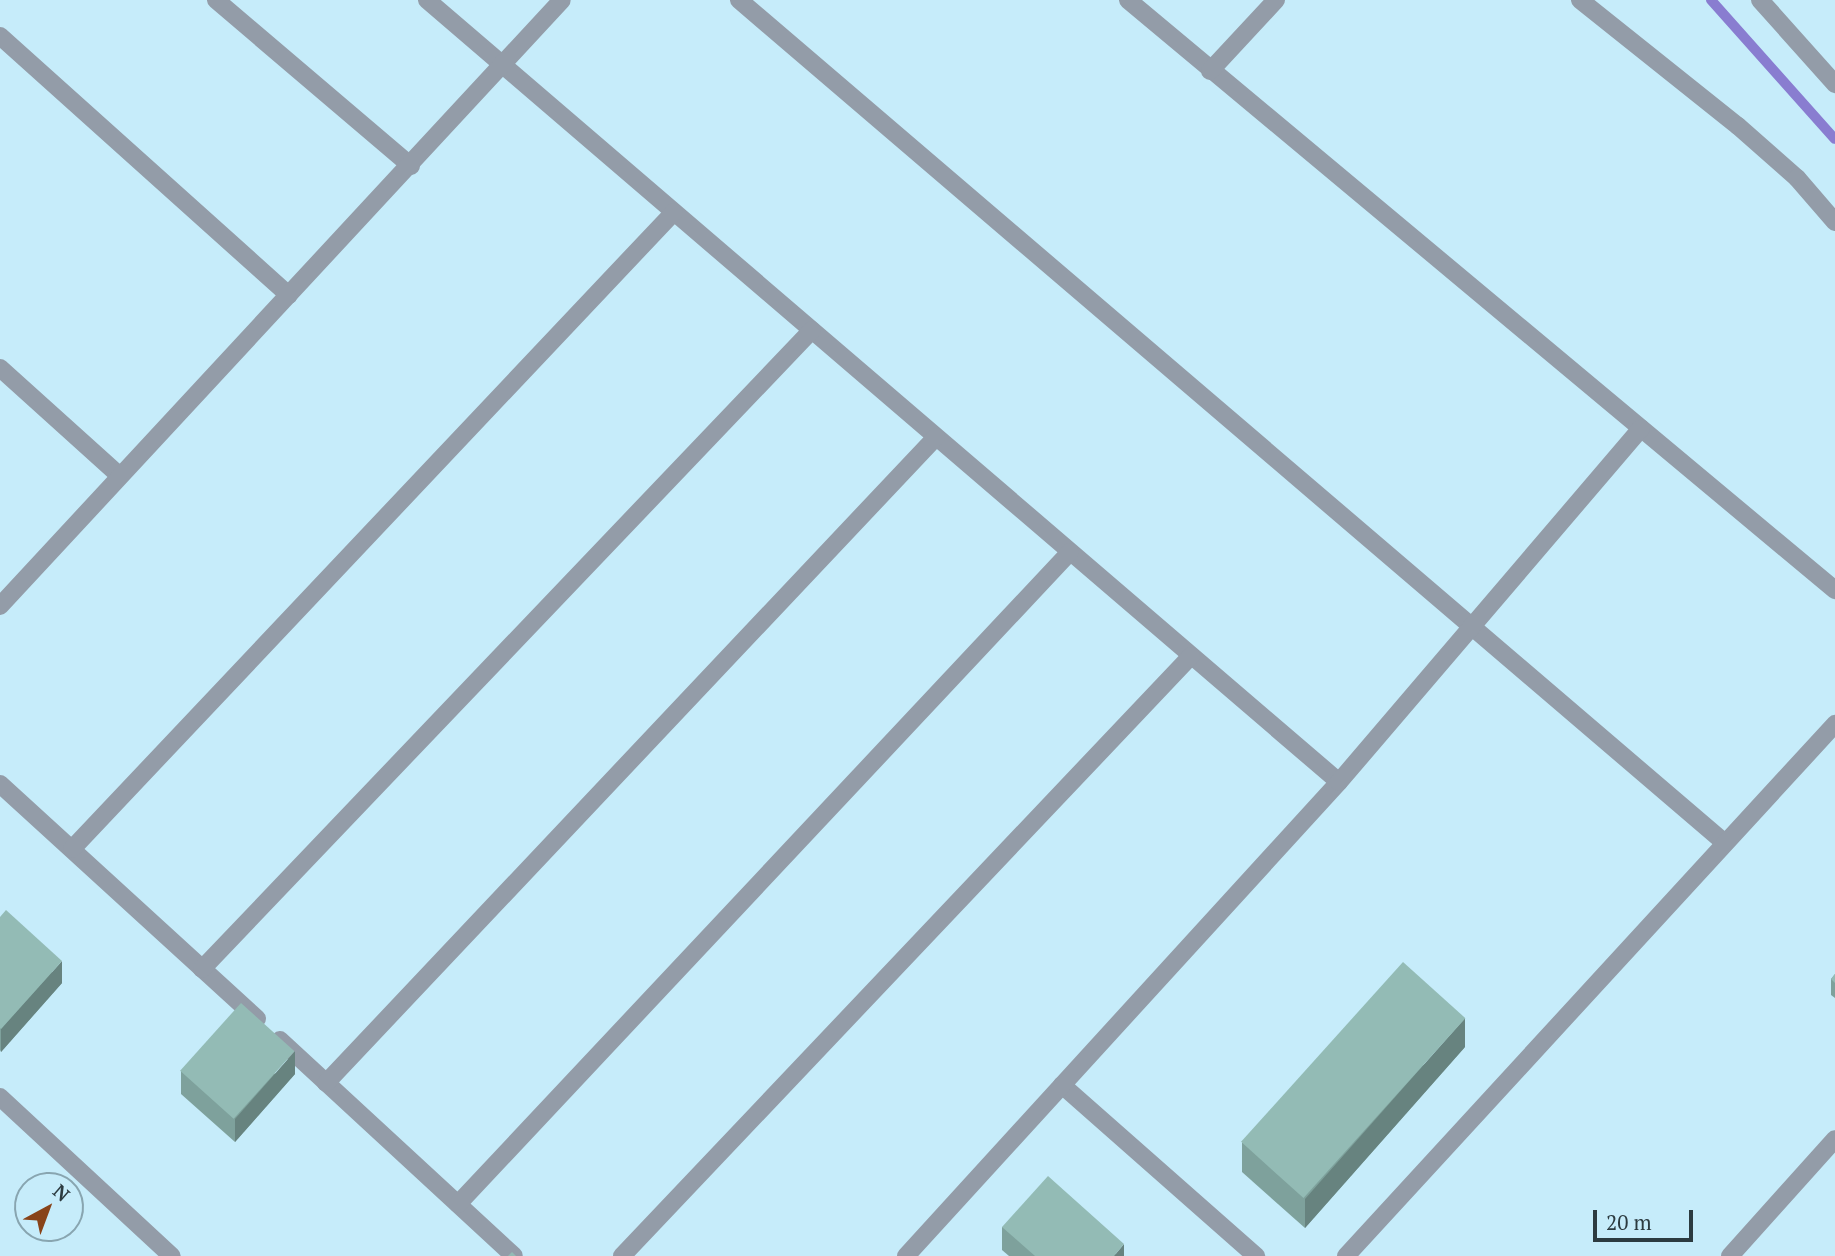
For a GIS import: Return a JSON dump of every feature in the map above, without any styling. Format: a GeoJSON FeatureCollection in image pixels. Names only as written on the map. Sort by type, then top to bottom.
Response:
{"type":"FeatureCollection","features":[{"type":"Feature","properties":{"kind":"street"},"geometry":{"type":"LineString","coordinates":[[216,0],[411,166]]}},
{"type":"Feature","properties":{"kind":"street"},"geometry":{"type":"LineString","coordinates":[[427,0],[1339,782]]}},
{"type":"Feature","properties":{"kind":"street"},"geometry":{"type":"LineString","coordinates":[[3,597],[411,166],[562,0]]}},
{"type":"Feature","properties":{"kind":"street"},"geometry":{"type":"LineString","coordinates":[[739,0],[1725,843]]}},
{"type":"Feature","properties":{"kind":"street"},"geometry":{"type":"LineString","coordinates":[[1128,0],[1835,590]]}},
{"type":"Feature","properties":{"kind":"street"},"geometry":{"type":"LineString","coordinates":[[1210,71],[1276,0]]}},
{"type":"Feature","properties":{"kind":"street"},"geometry":{"type":"LineString","coordinates":[[1580,0],[1738,126],[1797,178],[1835,222]]}},
{"type":"Feature","properties":{"kind":"street"},"geometry":{"type":"LineString","coordinates":[[1760,0],[1835,84]]}},
{"type":"Feature","properties":{"kind":"street"},"geometry":{"type":"LineString","coordinates":[[0,36],[289,296]]}},
{"type":"Feature","properties":{"kind":"street"},"geometry":{"type":"LineString","coordinates":[[72,849],[674,212]]}},
{"type":"Feature","properties":{"kind":"street"},"geometry":{"type":"LineString","coordinates":[[202,969],[812,330]]}},
{"type":"Feature","properties":{"kind":"street"},"geometry":{"type":"LineString","coordinates":[[0,368],[120,476]]}},
{"type":"Feature","properties":{"kind":"street"},"geometry":{"type":"LineString","coordinates":[[906,1256],[1339,782],[1469,626],[1642,428]]}},
{"type":"Feature","properties":{"kind":"street"},"geometry":{"type":"LineString","coordinates":[[327,1083],[936,437]]}},
{"type":"Feature","properties":{"kind":"street"},"geometry":{"type":"LineString","coordinates":[[458,1204],[1070,552]]}},
{"type":"Feature","properties":{"kind":"street"},"geometry":{"type":"LineString","coordinates":[[622,1256],[1191,656]]}},
{"type":"Feature","properties":{"kind":"street"},"geometry":{"type":"LineString","coordinates":[[1346,1256],[1835,724]]}},
{"type":"Feature","properties":{"kind":"street"},"geometry":{"type":"LineString","coordinates":[[0,784],[514,1256]]}},
{"type":"Feature","properties":{"kind":"street"},"geometry":{"type":"LineString","coordinates":[[1062,1085],[1256,1256]]}},
{"type":"Feature","properties":{"kind":"street"},"geometry":{"type":"LineString","coordinates":[[0,1097],[172,1256]]}},
{"type":"Feature","properties":{"kind":"street"},"geometry":{"type":"LineString","coordinates":[[1730,1256],[1835,1139]]}},
{"type":"Feature","properties":{"kind":"building"},"geometry":{"type":"Polygon","coordinates":[[[6,910],[62,961],[1,1029],[0,917],[6,910]]]}},
{"type":"Feature","properties":{"kind":"building"},"geometry":{"type":"Polygon","coordinates":[[[1403,962],[1465,1018],[1303,1198],[1241,1142],[1403,962]]]}},
{"type":"Feature","properties":{"kind":"building"},"geometry":{"type":"Polygon","coordinates":[[[241,1003],[295,1051],[234,1119],[180,1071],[241,1003]]]}},
{"type":"Feature","properties":{"kind":"building"},"geometry":{"type":"Polygon","coordinates":[[[1048,1176],[1124,1244],[1114,1256],[1035,1256],[1002,1227],[1048,1176]]]}},
{"type":"Feature","properties":{"kind":"waterway"},"geometry":{"type":"LineString","coordinates":[[1711,0],[1835,139]]}}]}
